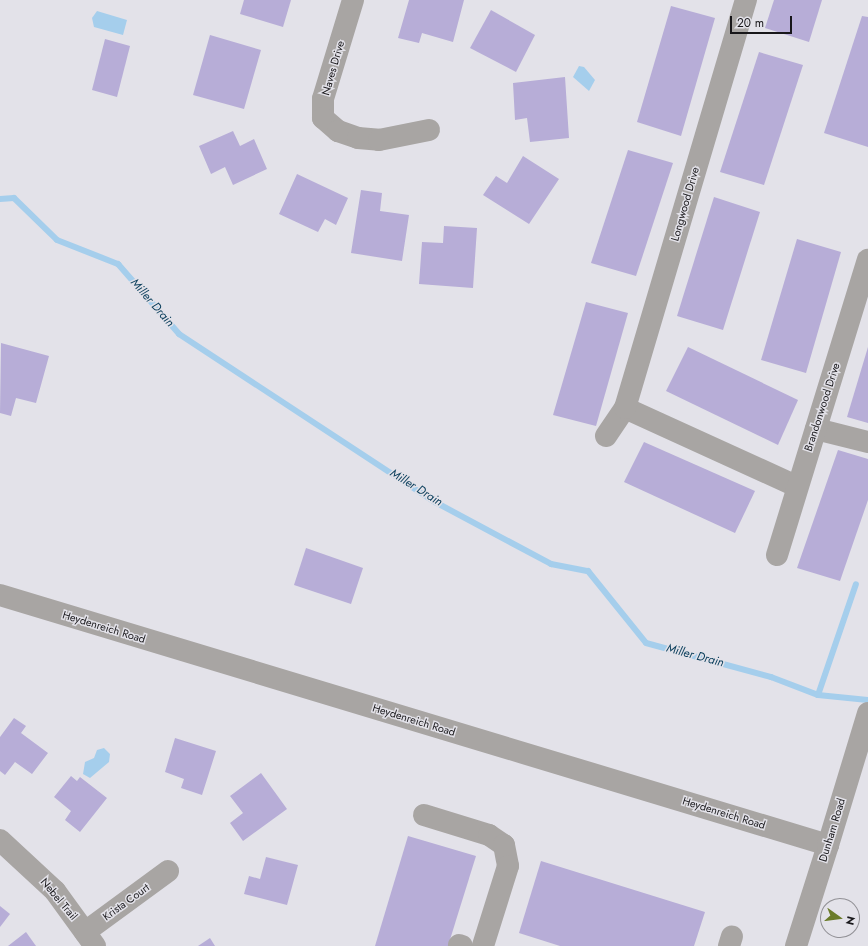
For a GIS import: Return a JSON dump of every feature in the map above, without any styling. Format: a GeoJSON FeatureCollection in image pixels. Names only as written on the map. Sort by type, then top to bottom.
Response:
{"type":"FeatureCollection","features":[{"type":"Feature","properties":{"kind":"street","name":"Naves Drive"},"geometry":{"type":"LineString","coordinates":[[353,0],[323,99],[323,118],[338,131],[379,140],[429,130]]}},
{"type":"Feature","properties":{"kind":"street","name":"Longwood Drive"},"geometry":{"type":"LineString","coordinates":[[606,436],[625,408],[746,0]]}},
{"type":"Feature","properties":{"kind":"street","name":"Brandonwood Drive"},"geometry":{"type":"LineString","coordinates":[[777,555],[796,486],[816,429],[867,264]]}},
{"type":"Feature","properties":{"kind":"street"},"geometry":{"type":"LineString","coordinates":[[625,408],[796,486]]}},
{"type":"Feature","properties":{"kind":"street"},"geometry":{"type":"LineString","coordinates":[[816,429],[868,442]]}},
{"type":"Feature","properties":{"kind":"street","name":"Heydenreich Road"},"geometry":{"type":"LineString","coordinates":[[0,595],[828,845]]}},
{"type":"Feature","properties":{"kind":"street","name":"Dunham Road"},"geometry":{"type":"LineString","coordinates":[[796,946],[867,718]]}},
{"type":"Feature","properties":{"kind":"street"},"geometry":{"type":"LineString","coordinates":[[424,814],[489,835],[504,845],[508,866],[483,946]]}},
{"type":"Feature","properties":{"kind":"street","name":"Nebel Trail"},"geometry":{"type":"LineString","coordinates":[[0,840],[56,891],[90,939]]}},
{"type":"Feature","properties":{"kind":"street","name":"Krista Court"},"geometry":{"type":"LineString","coordinates":[[90,939],[168,871]]}},
{"type":"Feature","properties":{"kind":"water"},"geometry":{"type":"Polygon","coordinates":[[[97,11],[127,20],[123,35],[94,27],[92,18],[97,11]]]}},
{"type":"Feature","properties":{"kind":"water"},"geometry":{"type":"Polygon","coordinates":[[[579,66],[584,67],[595,80],[589,91],[573,77],[579,66]]]}},
{"type":"Feature","properties":{"kind":"water"},"geometry":{"type":"Polygon","coordinates":[[[104,748],[110,754],[109,762],[90,778],[83,774],[85,762],[94,758],[97,750],[104,748]]]}},
{"type":"Feature","properties":{"kind":"building"},"geometry":{"type":"Polygon","coordinates":[[[244,0],[291,0],[283,27],[240,14],[244,0]]]}},
{"type":"Feature","properties":{"kind":"building"},"geometry":{"type":"Polygon","coordinates":[[[409,0],[464,0],[453,42],[422,33],[419,43],[398,38],[409,0]]]}},
{"type":"Feature","properties":{"kind":"building"},"geometry":{"type":"Polygon","coordinates":[[[774,0],[822,0],[809,42],[765,28],[774,0]]]}},
{"type":"Feature","properties":{"kind":"building"},"geometry":{"type":"Polygon","coordinates":[[[671,6],[715,18],[681,136],[637,122],[671,6]]]}},
{"type":"Feature","properties":{"kind":"building"},"geometry":{"type":"Polygon","coordinates":[[[491,10],[535,35],[516,72],[470,48],[491,10]]]}},
{"type":"Feature","properties":{"kind":"building"},"geometry":{"type":"Polygon","coordinates":[[[862,16],[868,17],[868,147],[824,133],[862,16]]]}},
{"type":"Feature","properties":{"kind":"building"},"geometry":{"type":"Polygon","coordinates":[[[210,35],[261,50],[244,109],[193,95],[210,35]]]}},
{"type":"Feature","properties":{"kind":"building"},"geometry":{"type":"Polygon","coordinates":[[[105,39],[130,46],[117,97],[92,90],[105,39]]]}},
{"type":"Feature","properties":{"kind":"building"},"geometry":{"type":"Polygon","coordinates":[[[759,52],[803,65],[764,185],[720,172],[759,52]]]}},
{"type":"Feature","properties":{"kind":"building"},"geometry":{"type":"Polygon","coordinates":[[[565,77],[569,138],[530,142],[527,118],[515,120],[513,83],[565,77]]]}},
{"type":"Feature","properties":{"kind":"building"},"geometry":{"type":"Polygon","coordinates":[[[233,131],[240,146],[254,139],[267,169],[233,185],[225,167],[211,174],[199,146],[233,131]]]}},
{"type":"Feature","properties":{"kind":"building"},"geometry":{"type":"Polygon","coordinates":[[[628,150],[673,163],[636,276],[591,263],[628,150]]]}},
{"type":"Feature","properties":{"kind":"building"},"geometry":{"type":"Polygon","coordinates":[[[523,156],[559,179],[529,224],[483,195],[496,176],[507,183],[523,156]]]}},
{"type":"Feature","properties":{"kind":"building"},"geometry":{"type":"Polygon","coordinates":[[[297,174],[348,198],[336,225],[325,219],[318,232],[279,214],[297,174]]]}},
{"type":"Feature","properties":{"kind":"building"},"geometry":{"type":"Polygon","coordinates":[[[361,190],[382,193],[380,211],[409,215],[402,261],[351,253],[361,190]]]}},
{"type":"Feature","properties":{"kind":"building"},"geometry":{"type":"Polygon","coordinates":[[[714,197],[760,212],[723,330],[677,316],[714,197]]]}},
{"type":"Feature","properties":{"kind":"building"},"geometry":{"type":"Polygon","coordinates":[[[444,226],[477,228],[473,288],[419,284],[422,242],[443,243],[444,226]]]}},
{"type":"Feature","properties":{"kind":"building"},"geometry":{"type":"Polygon","coordinates":[[[797,239],[841,252],[806,373],[761,360],[797,239]]]}},
{"type":"Feature","properties":{"kind":"building"},"geometry":{"type":"Polygon","coordinates":[[[586,302],[628,313],[596,426],[553,415],[586,302]]]}},
{"type":"Feature","properties":{"kind":"building"},"geometry":{"type":"Polygon","coordinates":[[[1,343],[49,356],[36,403],[16,398],[11,416],[0,413],[1,343]]]}},
{"type":"Feature","properties":{"kind":"building"},"geometry":{"type":"Polygon","coordinates":[[[688,347],[798,400],[778,445],[666,391],[688,347]]]}},
{"type":"Feature","properties":{"kind":"building"},"geometry":{"type":"Polygon","coordinates":[[[868,347],[868,423],[847,417],[868,347]]]}},
{"type":"Feature","properties":{"kind":"building"},"geometry":{"type":"Polygon","coordinates":[[[644,442],[755,491],[735,533],[624,482],[644,442]]]}},
{"type":"Feature","properties":{"kind":"building"},"geometry":{"type":"Polygon","coordinates":[[[838,450],[868,459],[868,500],[840,581],[797,568],[838,450]]]}},
{"type":"Feature","properties":{"kind":"building"},"geometry":{"type":"Polygon","coordinates":[[[306,548],[363,568],[351,604],[294,585],[306,548]]]}},
{"type":"Feature","properties":{"kind":"building"},"geometry":{"type":"Polygon","coordinates":[[[14,718],[26,726],[21,733],[48,753],[32,774],[15,762],[5,775],[0,771],[0,737],[14,718]]]}},
{"type":"Feature","properties":{"kind":"building"},"geometry":{"type":"Polygon","coordinates":[[[175,738],[216,751],[202,795],[181,788],[184,779],[165,772],[175,738]]]}},
{"type":"Feature","properties":{"kind":"building"},"geometry":{"type":"Polygon","coordinates":[[[261,773],[287,809],[243,841],[230,823],[243,813],[230,796],[261,773]]]}},
{"type":"Feature","properties":{"kind":"building"},"geometry":{"type":"Polygon","coordinates":[[[71,776],[77,781],[80,777],[107,798],[80,832],[65,820],[71,811],[54,797],[71,776]]]}},
{"type":"Feature","properties":{"kind":"building"},"geometry":{"type":"Polygon","coordinates":[[[408,836],[476,856],[448,946],[375,946],[408,836]]]}},
{"type":"Feature","properties":{"kind":"building"},"geometry":{"type":"Polygon","coordinates":[[[266,857],[298,865],[287,905],[244,894],[249,876],[260,879],[266,857]]]}},
{"type":"Feature","properties":{"kind":"building"},"geometry":{"type":"Polygon","coordinates":[[[541,861],[705,912],[694,946],[560,946],[519,933],[541,861]]]}},
{"type":"Feature","properties":{"kind":"building"},"geometry":{"type":"Polygon","coordinates":[[[0,906],[10,914],[0,927],[0,906]]]}},
{"type":"Feature","properties":{"kind":"building"},"geometry":{"type":"Polygon","coordinates":[[[26,932],[36,946],[8,946],[26,932]]]}},
{"type":"Feature","properties":{"kind":"building"},"geometry":{"type":"Polygon","coordinates":[[[210,938],[215,946],[198,946],[210,938]]]}},
{"type":"Feature","properties":{"kind":"waterway","name":"Miller Drain"},"geometry":{"type":"LineString","coordinates":[[0,199],[14,198],[57,240],[118,264],[179,334],[435,502],[551,564],[588,571],[646,643],[771,677],[818,695],[868,700]]}},
{"type":"Feature","properties":{"kind":"waterway"},"geometry":{"type":"LineString","coordinates":[[818,695],[856,584]]}}]}
